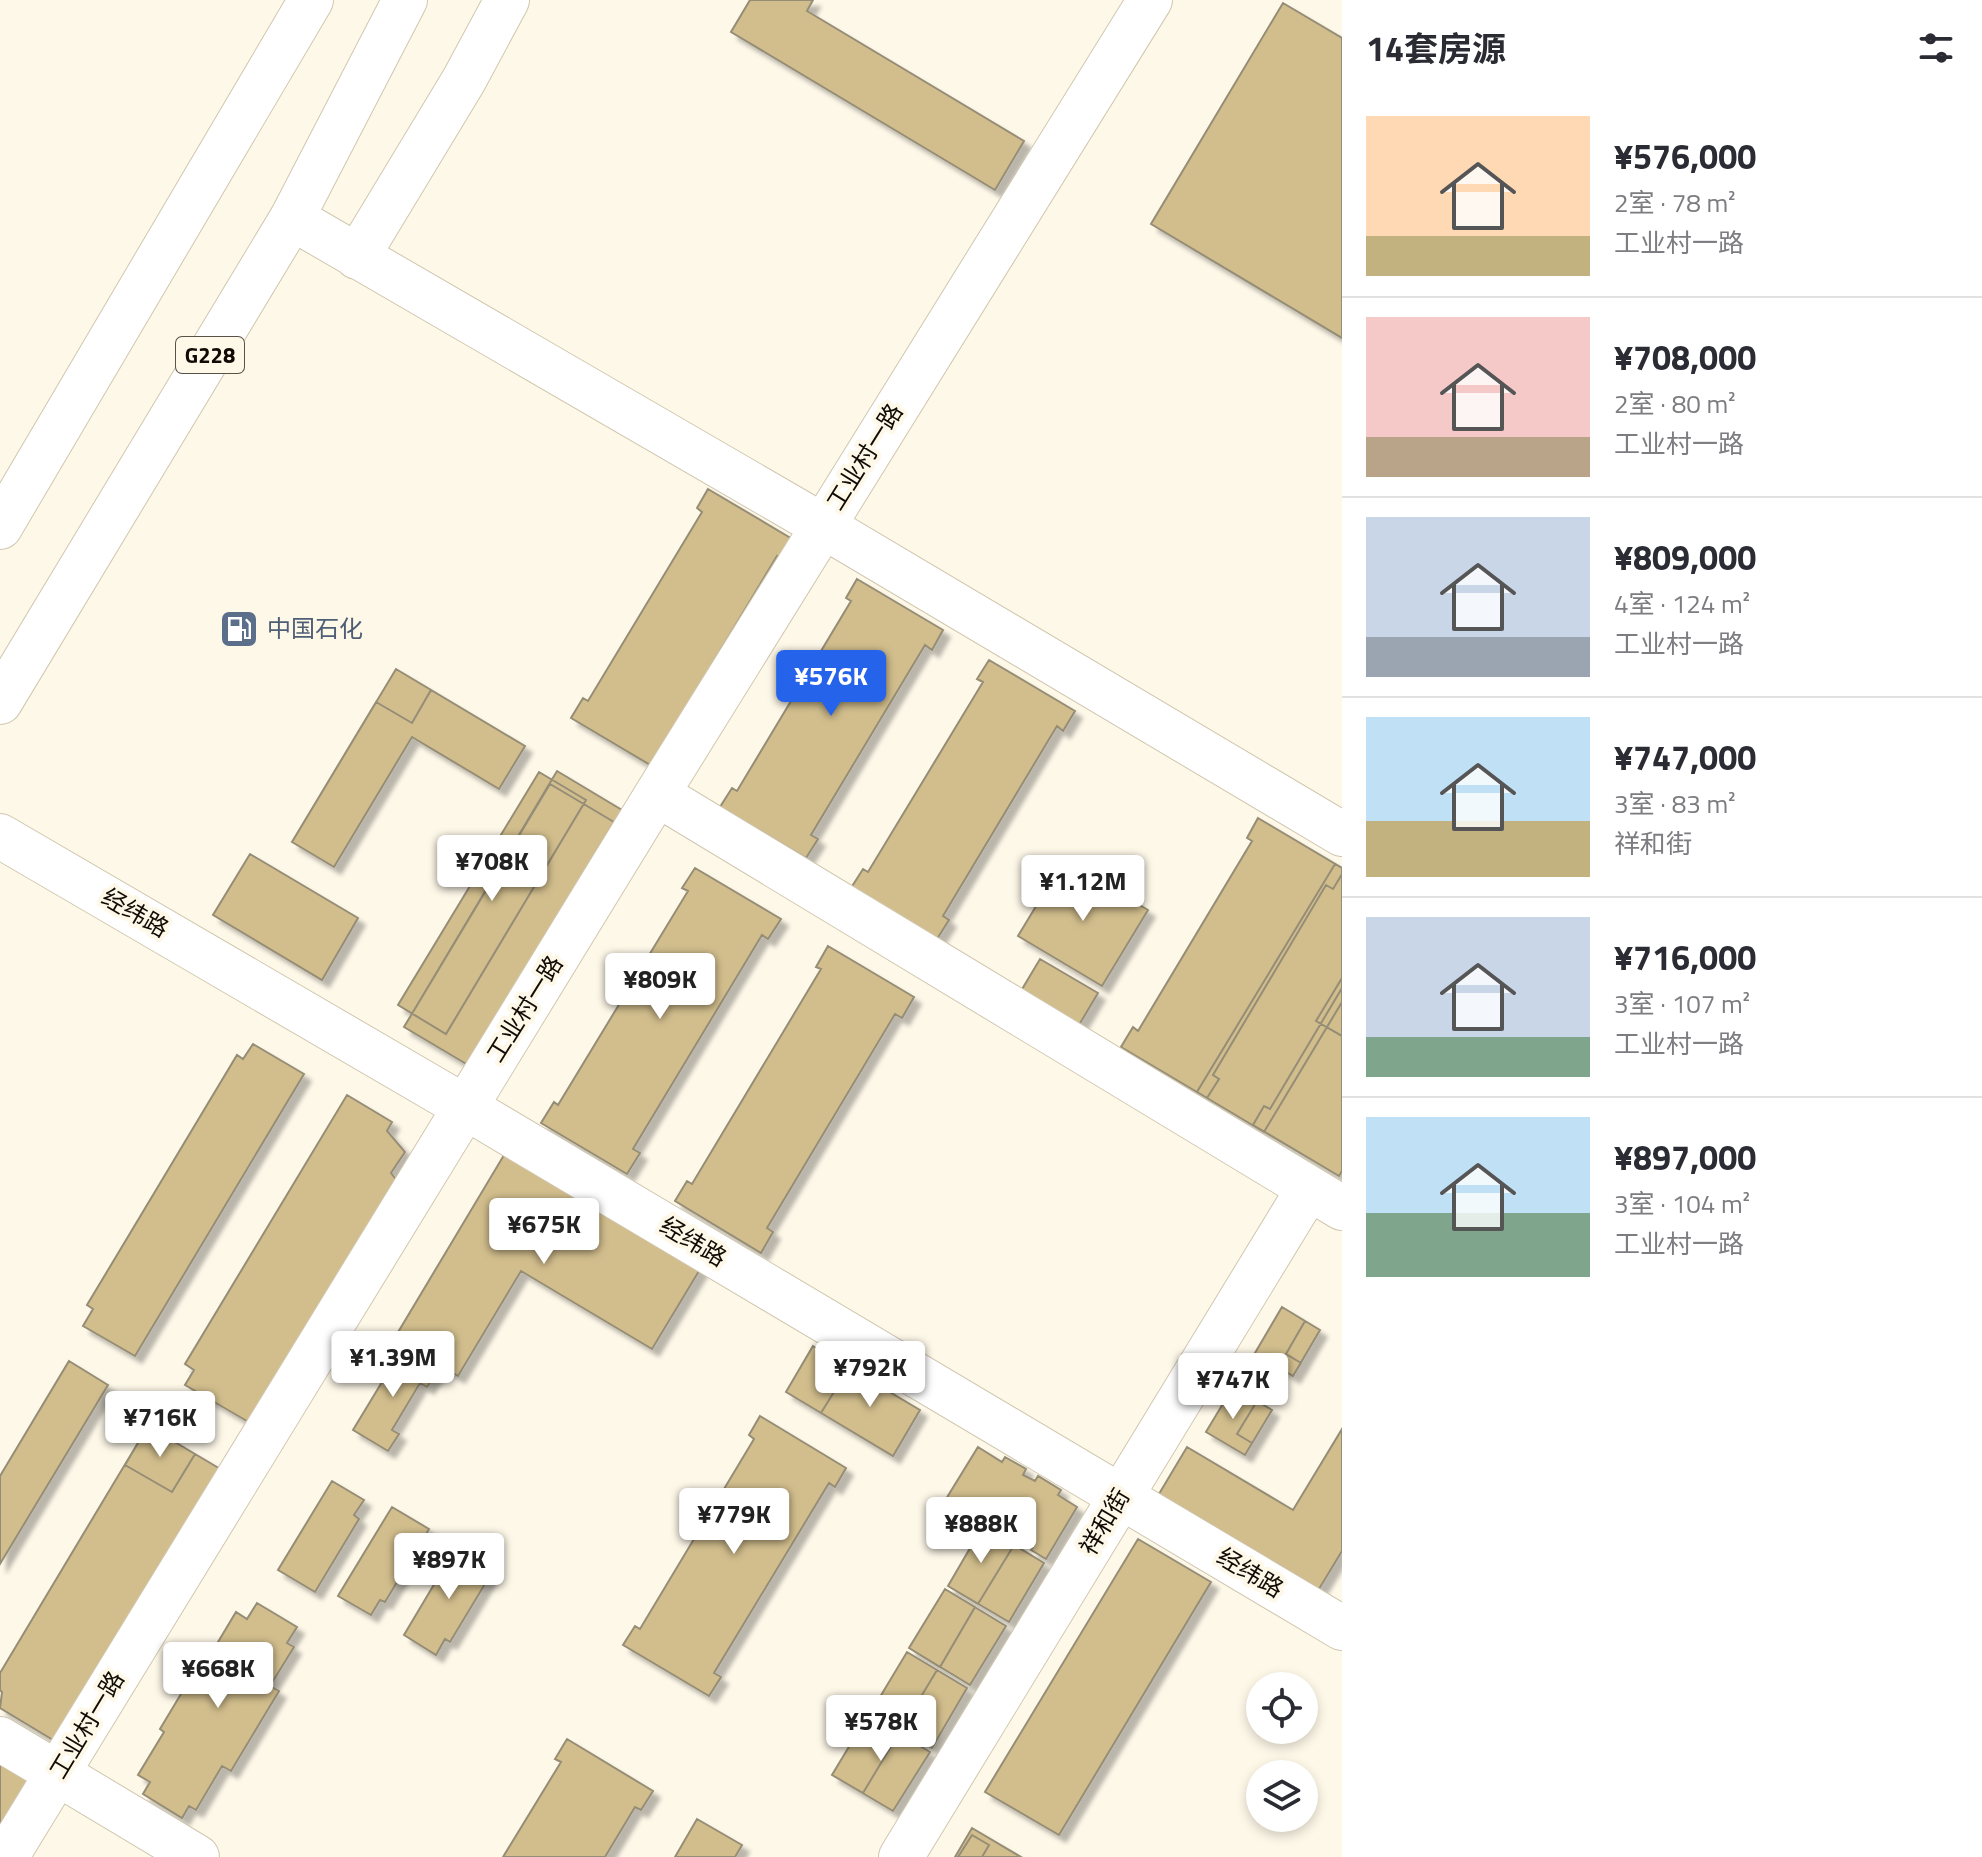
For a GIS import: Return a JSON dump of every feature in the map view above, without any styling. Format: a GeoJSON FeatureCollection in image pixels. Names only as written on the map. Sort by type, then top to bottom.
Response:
{"type":"FeatureCollection","features":[{"type":"Feature","properties":{"kind":"main road"},"geometry":{"type":"LineString","coordinates":[[280,0],[282,54]]}},
{"type":"Feature","properties":{"kind":"main road"},"geometry":{"type":"LineString","coordinates":[[0,527],[282,54],[311,0]]}},
{"type":"Feature","properties":{"kind":"main road","name":"G228"},"geometry":{"type":"LineString","coordinates":[[0,702],[292,218],[405,0]]}},
{"type":"Feature","properties":{"kind":"main road"},"geometry":{"type":"LineString","coordinates":[[357,257],[464,80],[507,0]]}},
{"type":"Feature","properties":{"kind":"main road","name":"工业村一路"},"geometry":{"type":"LineString","coordinates":[[6,1857],[657,794],[1150,0]]}},
{"type":"Feature","properties":{"kind":"main road"},"geometry":{"type":"LineString","coordinates":[[292,218],[823,526],[1342,834]]}},
{"type":"Feature","properties":{"kind":"main road"},"geometry":{"type":"LineString","coordinates":[[657,794],[1325,1198]]}},
{"type":"Feature","properties":{"kind":"main road","name":"经纬路"},"geometry":{"type":"LineString","coordinates":[[0,836],[465,1107],[1342,1628]]}},
{"type":"Feature","properties":{"kind":"main road","name":"祥和街"},"geometry":{"type":"LineString","coordinates":[[901,1857],[1122,1495],[1325,1198]]}},
{"type":"Feature","properties":{"kind":"main road"},"geometry":{"type":"LineString","coordinates":[[0,1739],[197,1857]]}},
{"type":"Feature","properties":{"kind":"building"},"geometry":{"type":"Polygon","coordinates":[[[750,0],[813,0],[807,11],[1024,141],[995,190],[731,32],[750,0]]]}},
{"type":"Feature","properties":{"kind":"building"},"geometry":{"type":"Polygon","coordinates":[[[1283,3],[1342,38],[1342,338],[1151,224],[1283,3]]]}},
{"type":"Feature","properties":{"kind":"building"},"geometry":{"type":"Polygon","coordinates":[[[708,489],[794,540],[783,560],[777,556],[663,746],[657,769],[571,718],[583,698],[588,701],[702,512],[697,508],[708,489]]]}},
{"type":"Feature","properties":{"kind":"building"},"geometry":{"type":"Polygon","coordinates":[[[857,579],[943,630],[932,650],[925,645],[811,835],[818,839],[806,858],[720,807],[732,788],[737,791],[851,601],[846,598],[857,579]]]}},
{"type":"Feature","properties":{"kind":"building"},"geometry":{"type":"Polygon","coordinates":[[[989,660],[1075,711],[1063,731],[1057,726],[943,916],[949,920],[937,939],[851,888],[863,869],[868,872],[983,682],[977,679],[989,660]]]}},
{"type":"Feature","properties":{"kind":"building"},"geometry":{"type":"Polygon","coordinates":[[[396,669],[525,746],[499,789],[412,737],[334,867],[292,842],[396,669]]]}},
{"type":"Feature","properties":{"kind":"building"},"geometry":{"type":"Polygon","coordinates":[[[431,690],[525,746],[499,789],[412,737],[334,867],[292,842],[376,702],[412,723],[431,690]]]}},
{"type":"Feature","properties":{"kind":"building"},"geometry":{"type":"Polygon","coordinates":[[[557,771],[622,810],[468,1065],[404,1027],[557,771]]]}},
{"type":"Feature","properties":{"kind":"building"},"geometry":{"type":"Polygon","coordinates":[[[539,772],[586,800],[446,1034],[398,1005],[539,772]]]}},
{"type":"Feature","properties":{"kind":"building"},"geometry":{"type":"Polygon","coordinates":[[[550,784],[614,822],[468,1065],[404,1027],[550,784]]]}},
{"type":"Feature","properties":{"kind":"building"},"geometry":{"type":"Polygon","coordinates":[[[1258,818],[1342,868],[1342,874],[1333,889],[1326,885],[1213,1075],[1219,1079],[1207,1098],[1121,1047],[1133,1027],[1138,1031],[1252,841],[1247,838],[1258,818]]]}},
{"type":"Feature","properties":{"kind":"building"},"geometry":{"type":"Polygon","coordinates":[[[250,854],[358,918],[322,980],[213,915],[250,854]]]}},
{"type":"Feature","properties":{"kind":"building"},"geometry":{"type":"Polygon","coordinates":[[[1064,860],[1148,910],[1102,986],[1018,936],[1064,860]]]}},
{"type":"Feature","properties":{"kind":"building"},"geometry":{"type":"Polygon","coordinates":[[[1335,864],[1342,868],[1342,1002],[1264,1132],[1197,1092],[1335,864]]]}},
{"type":"Feature","properties":{"kind":"building"},"geometry":{"type":"Polygon","coordinates":[[[695,868],[781,919],[768,939],[762,935],[633,1149],[640,1153],[627,1174],[541,1123],[554,1102],[558,1105],[688,891],[682,888],[695,868]]]}},
{"type":"Feature","properties":{"kind":"building"},"geometry":{"type":"Polygon","coordinates":[[[828,946],[914,997],[902,1018],[895,1014],[767,1228],[773,1232],[761,1253],[675,1201],[687,1181],[692,1184],[821,969],[816,967],[828,946]]]}},
{"type":"Feature","properties":{"kind":"building"},"geometry":{"type":"Polygon","coordinates":[[[1040,959],[1098,993],[1079,1025],[1021,991],[1040,959]]]}},
{"type":"Feature","properties":{"kind":"building"},"geometry":{"type":"Polygon","coordinates":[[[1342,978],[1342,1036],[1316,1021],[1342,978]]]}},
{"type":"Feature","properties":{"kind":"building"},"geometry":{"type":"Polygon","coordinates":[[[1342,988],[1342,1171],[1339,1176],[1253,1125],[1264,1106],[1270,1109],[1342,988]]]}},
{"type":"Feature","properties":{"kind":"building"},"geometry":{"type":"Polygon","coordinates":[[[253,1044],[304,1074],[135,1356],[83,1326],[93,1309],[87,1305],[237,1055],[243,1059],[253,1044]]]}},
{"type":"Feature","properties":{"kind":"building"},"geometry":{"type":"Polygon","coordinates":[[[347,1095],[392,1122],[387,1131],[405,1152],[391,1173],[398,1182],[252,1424],[185,1385],[194,1370],[185,1364],[347,1095]]]}},
{"type":"Feature","properties":{"kind":"building"},"geometry":{"type":"Polygon","coordinates":[[[507,1150],[702,1266],[652,1349],[521,1271],[458,1376],[394,1339],[507,1150]]]}},
{"type":"Feature","properties":{"kind":"building"},"geometry":{"type":"Polygon","coordinates":[[[1282,1307],[1305,1321],[1286,1354],[1301,1363],[1293,1376],[1255,1353],[1282,1307]]]}},
{"type":"Feature","properties":{"kind":"building"},"geometry":{"type":"Polygon","coordinates":[[[1282,1307],[1320,1330],[1293,1376],[1255,1353],[1282,1307]]]}},
{"type":"Feature","properties":{"kind":"building"},"geometry":{"type":"Polygon","coordinates":[[[813,1346],[920,1410],[893,1456],[786,1392],[813,1346]]]}},
{"type":"Feature","properties":{"kind":"building"},"geometry":{"type":"Polygon","coordinates":[[[402,1349],[438,1370],[427,1387],[420,1383],[392,1430],[399,1434],[388,1451],[353,1430],[402,1349]]]}},
{"type":"Feature","properties":{"kind":"building"},"geometry":{"type":"Polygon","coordinates":[[[69,1361],[108,1385],[0,1564],[0,1476],[69,1361]]]}},
{"type":"Feature","properties":{"kind":"building"},"geometry":{"type":"Polygon","coordinates":[[[853,1361],[886,1380],[881,1387],[920,1410],[893,1456],[821,1413],[853,1361]]]}},
{"type":"Feature","properties":{"kind":"building"},"geometry":{"type":"Polygon","coordinates":[[[1233,1387],[1257,1401],[1237,1434],[1252,1443],[1245,1455],[1206,1432],[1233,1387]]]}},
{"type":"Feature","properties":{"kind":"building"},"geometry":{"type":"Polygon","coordinates":[[[1233,1387],[1272,1410],[1245,1455],[1206,1432],[1233,1387]]]}},
{"type":"Feature","properties":{"kind":"building"},"geometry":{"type":"Polygon","coordinates":[[[760,1416],[846,1468],[835,1487],[829,1483],[714,1673],[721,1677],[709,1696],[623,1645],[635,1626],[640,1629],[754,1439],[749,1435],[760,1416]]]}},
{"type":"Feature","properties":{"kind":"building"},"geometry":{"type":"Polygon","coordinates":[[[148,1426],[195,1454],[172,1492],[125,1465],[148,1426]]]}},
{"type":"Feature","properties":{"kind":"building"},"geometry":{"type":"Polygon","coordinates":[[[148,1426],[222,1470],[58,1743],[0,1708],[0,1673],[148,1426]]]}},
{"type":"Feature","properties":{"kind":"building"},"geometry":{"type":"Polygon","coordinates":[[[1342,1429],[1342,1551],[1319,1589],[1159,1494],[1187,1447],[1293,1510],[1342,1429]]]}},
{"type":"Feature","properties":{"kind":"building"},"geometry":{"type":"Polygon","coordinates":[[[978,1447],[1002,1462],[1005,1457],[1026,1469],[1023,1475],[1035,1481],[1038,1476],[1061,1490],[1058,1495],[1077,1507],[1046,1559],[1031,1550],[1034,1545],[1017,1535],[1014,1540],[983,1521],[986,1517],[966,1505],[963,1510],[946,1499],[978,1447]]]}},
{"type":"Feature","properties":{"kind":"building"},"geometry":{"type":"Polygon","coordinates":[[[332,1481],[364,1500],[354,1515],[359,1519],[315,1592],[278,1570],[332,1481]]]}},
{"type":"Feature","properties":{"kind":"building"},"geometry":{"type":"Polygon","coordinates":[[[392,1507],[429,1529],[385,1602],[380,1600],[371,1615],[338,1596],[392,1507]]]}},
{"type":"Feature","properties":{"kind":"building"},"geometry":{"type":"Polygon","coordinates":[[[983,1526],[1044,1563],[1009,1622],[948,1586],[983,1526]]]}},
{"type":"Feature","properties":{"kind":"building"},"geometry":{"type":"Polygon","coordinates":[[[983,1526],[1014,1545],[978,1604],[948,1586],[983,1526]]]}},
{"type":"Feature","properties":{"kind":"building"},"geometry":{"type":"Polygon","coordinates":[[[1138,1539],[1211,1582],[1059,1835],[985,1792],[1138,1539]]]}},
{"type":"Feature","properties":{"kind":"building"},"geometry":{"type":"Polygon","coordinates":[[[457,1546],[494,1569],[450,1642],[445,1639],[436,1655],[404,1635],[457,1546]]]}},
{"type":"Feature","properties":{"kind":"building"},"geometry":{"type":"Polygon","coordinates":[[[945,1589],[1006,1626],[970,1685],[909,1648],[945,1589]]]}},
{"type":"Feature","properties":{"kind":"building"},"geometry":{"type":"Polygon","coordinates":[[[945,1589],[975,1607],[940,1667],[909,1648],[945,1589]]]}},
{"type":"Feature","properties":{"kind":"building"},"geometry":{"type":"Polygon","coordinates":[[[257,1603],[297,1627],[287,1643],[294,1647],[270,1686],[279,1691],[231,1771],[222,1766],[196,1810],[189,1806],[182,1818],[143,1794],[150,1782],[138,1775],[164,1732],[160,1729],[208,1649],[212,1652],[236,1612],[247,1619],[257,1603]]]}},
{"type":"Feature","properties":{"kind":"building"},"geometry":{"type":"Polygon","coordinates":[[[907,1652],[967,1688],[932,1748],[871,1712],[907,1652]]]}},
{"type":"Feature","properties":{"kind":"building"},"geometry":{"type":"Polygon","coordinates":[[[907,1652],[937,1670],[901,1730],[871,1712],[907,1652]]]}},
{"type":"Feature","properties":{"kind":"building"},"geometry":{"type":"Polygon","coordinates":[[[868,1715],[899,1733],[863,1793],[832,1775],[868,1715]]]}},
{"type":"Feature","properties":{"kind":"building"},"geometry":{"type":"Polygon","coordinates":[[[868,1715],[930,1752],[893,1811],[832,1775],[868,1715]]]}},
{"type":"Feature","properties":{"kind":"building"},"geometry":{"type":"Polygon","coordinates":[[[567,1739],[653,1791],[641,1810],[635,1807],[605,1857],[503,1857],[561,1762],[555,1759],[567,1739]]]}},
{"type":"Feature","properties":{"kind":"building"},"geometry":{"type":"Polygon","coordinates":[[[0,1764],[44,1790],[0,1857],[0,1764]]]}},
{"type":"Feature","properties":{"kind":"building"},"geometry":{"type":"Polygon","coordinates":[[[697,1819],[742,1845],[735,1857],[675,1857],[697,1819]]]}},
{"type":"Feature","properties":{"kind":"building"},"geometry":{"type":"Polygon","coordinates":[[[972,1828],[1021,1857],[955,1857],[972,1828]]]}},
{"type":"Feature","properties":{"kind":"building"},"geometry":{"type":"Polygon","coordinates":[[[972,1835],[989,1845],[982,1857],[958,1857],[972,1835]]]}},
{"type":"Feature","properties":{"kind":"place","name":"中国石化"},"geometry":{"type":"Point","coordinates":[239,629]}}]}
